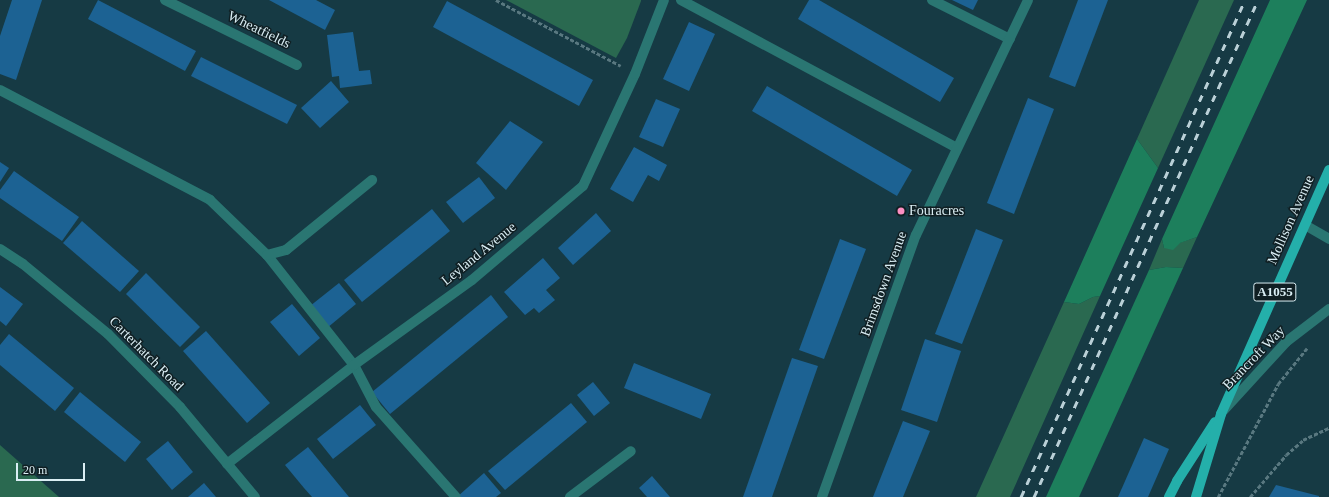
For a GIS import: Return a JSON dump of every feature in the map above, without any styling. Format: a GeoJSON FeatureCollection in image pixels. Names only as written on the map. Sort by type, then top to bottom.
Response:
{"type":"FeatureCollection","features":[{"type":"Feature","properties":{"kind":"main road","name":"Mollison Avenue"},"geometry":{"type":"LineString","coordinates":[[1196,497],[1221,414],[1329,170]]}},
{"type":"Feature","properties":{"kind":"main road","name":"Mollison Avenue"},"geometry":{"type":"LineString","coordinates":[[1170,497],[1177,481],[1221,414]]}},
{"type":"Feature","properties":{"kind":"street","name":"Wheatfields"},"geometry":{"type":"LineString","coordinates":[[165,0],[297,65]]}},
{"type":"Feature","properties":{"kind":"street","name":"Leyland Avenue"},"geometry":{"type":"LineString","coordinates":[[228,464],[354,365],[472,280],[583,186],[635,74],[664,0]]}},
{"type":"Feature","properties":{"kind":"street"},"geometry":{"type":"LineString","coordinates":[[681,0],[957,148]]}},
{"type":"Feature","properties":{"kind":"street"},"geometry":{"type":"LineString","coordinates":[[932,0],[1010,39]]}},
{"type":"Feature","properties":{"kind":"street","name":"Brimsdown Avenue"},"geometry":{"type":"LineString","coordinates":[[822,497],[916,235],[1028,0]]}},
{"type":"Feature","properties":{"kind":"street"},"geometry":{"type":"LineString","coordinates":[[0,90],[210,200],[267,255],[354,365],[376,406],[456,497]]}},
{"type":"Feature","properties":{"kind":"street"},"geometry":{"type":"LineString","coordinates":[[267,255],[286,250],[372,180]]}},
{"type":"Feature","properties":{"kind":"street"},"geometry":{"type":"LineString","coordinates":[[1305,225],[1329,239]]}},
{"type":"Feature","properties":{"kind":"street","name":"Carterhatch Road"},"geometry":{"type":"LineString","coordinates":[[0,249],[23,264],[108,334],[180,408],[255,497]]}},
{"type":"Feature","properties":{"kind":"street","name":"Brancroft Way"},"geometry":{"type":"LineString","coordinates":[[1221,414],[1286,342],[1329,309]]}},
{"type":"Feature","properties":{"kind":"street"},"geometry":{"type":"LineString","coordinates":[[570,497],[631,451]]}},
{"type":"Feature","properties":{"kind":"path"},"geometry":{"type":"LineString","coordinates":[[496,0],[635,74]]}},
{"type":"Feature","properties":{"kind":"path"},"geometry":{"type":"LineString","coordinates":[[1218,497],[1278,384],[1311,344]]}},
{"type":"Feature","properties":{"kind":"path"},"geometry":{"type":"LineString","coordinates":[[1250,497],[1297,445],[1329,428]]}},
{"type":"Feature","properties":{"kind":"green space"},"geometry":{"type":"Polygon","coordinates":[[[506,0],[641,1],[627,38],[616,58],[506,0]]]}},
{"type":"Feature","properties":{"kind":"green space"},"geometry":{"type":"Polygon","coordinates":[[[1199,0],[1234,0],[1158,168],[1137,139],[1199,0]]]}},
{"type":"Feature","properties":{"kind":"green space"},"geometry":{"type":"Polygon","coordinates":[[[1270,0],[1307,0],[1197,237],[1180,243],[1173,250],[1164,248],[1162,239],[1270,0]]]}},
{"type":"Feature","properties":{"kind":"green space"},"geometry":{"type":"Polygon","coordinates":[[[1137,139],[1158,168],[1100,296],[1093,297],[1079,304],[1064,302],[1137,139]]]}},
{"type":"Feature","properties":{"kind":"green space"},"geometry":{"type":"Polygon","coordinates":[[[1197,237],[1183,268],[1166,267],[1149,270],[1162,239],[1164,248],[1197,237]]]}},
{"type":"Feature","properties":{"kind":"green space"},"geometry":{"type":"Polygon","coordinates":[[[1166,267],[1183,268],[1079,497],[1046,497],[1149,270],[1166,267]]]}},
{"type":"Feature","properties":{"kind":"green space"},"geometry":{"type":"Polygon","coordinates":[[[1100,296],[1010,497],[976,497],[1064,302],[1079,304],[1093,297],[1100,296]]]}},
{"type":"Feature","properties":{"kind":"green space"},"geometry":{"type":"Polygon","coordinates":[[[0,445],[59,497],[0,497],[0,445]]]}},
{"type":"Feature","properties":{"kind":"building"},"geometry":{"type":"Polygon","coordinates":[[[12,0],[42,0],[16,80],[0,74],[0,36],[12,0]]]}},
{"type":"Feature","properties":{"kind":"building"},"geometry":{"type":"Polygon","coordinates":[[[98,0],[196,51],[185,71],[88,19],[98,0]]]}},
{"type":"Feature","properties":{"kind":"building"},"geometry":{"type":"Polygon","coordinates":[[[269,0],[316,0],[335,10],[325,30],[269,0]]]}},
{"type":"Feature","properties":{"kind":"building"},"geometry":{"type":"Polygon","coordinates":[[[809,0],[819,0],[954,78],[940,102],[798,19],[809,0]]]}},
{"type":"Feature","properties":{"kind":"building"},"geometry":{"type":"Polygon","coordinates":[[[952,0],[978,0],[973,10],[952,0]]]}},
{"type":"Feature","properties":{"kind":"building"},"geometry":{"type":"Polygon","coordinates":[[[1078,0],[1108,0],[1075,87],[1049,77],[1078,0]]]}},
{"type":"Feature","properties":{"kind":"building"},"geometry":{"type":"Polygon","coordinates":[[[447,1],[593,80],[579,106],[433,27],[447,1]]]}},
{"type":"Feature","properties":{"kind":"building"},"geometry":{"type":"Polygon","coordinates":[[[689,22],[715,34],[689,91],[663,79],[689,22]]]}},
{"type":"Feature","properties":{"kind":"building"},"geometry":{"type":"Polygon","coordinates":[[[353,32],[359,71],[370,70],[372,84],[340,88],[339,76],[332,77],[327,35],[353,32]]]}},
{"type":"Feature","properties":{"kind":"building"},"geometry":{"type":"Polygon","coordinates":[[[201,57],[297,105],[287,124],[191,76],[201,57]]]}},
{"type":"Feature","properties":{"kind":"building"},"geometry":{"type":"Polygon","coordinates":[[[331,81],[349,102],[320,128],[301,108],[331,81]]]}},
{"type":"Feature","properties":{"kind":"building"},"geometry":{"type":"Polygon","coordinates":[[[767,86],[912,170],[897,196],[752,111],[767,86]]]}},
{"type":"Feature","properties":{"kind":"building"},"geometry":{"type":"Polygon","coordinates":[[[1028,98],[1054,109],[1014,214],[987,203],[1028,98]]]}},
{"type":"Feature","properties":{"kind":"building"},"geometry":{"type":"Polygon","coordinates":[[[656,99],[680,109],[663,147],[639,137],[656,99]]]}},
{"type":"Feature","properties":{"kind":"building"},"geometry":{"type":"Polygon","coordinates":[[[510,121],[543,142],[506,190],[476,163],[510,121]]]}},
{"type":"Feature","properties":{"kind":"building"},"geometry":{"type":"Polygon","coordinates":[[[634,147],[667,165],[659,181],[648,175],[633,202],[610,189],[634,147]]]}},
{"type":"Feature","properties":{"kind":"building"},"geometry":{"type":"Polygon","coordinates":[[[0,162],[9,168],[0,182],[0,162]]]}},
{"type":"Feature","properties":{"kind":"building"},"geometry":{"type":"Polygon","coordinates":[[[14,171],[79,217],[62,241],[0,198],[0,190],[14,171]]]}},
{"type":"Feature","properties":{"kind":"building"},"geometry":{"type":"Polygon","coordinates":[[[479,177],[495,198],[463,223],[446,202],[479,177]]]}},
{"type":"Feature","properties":{"kind":"building"},"geometry":{"type":"Polygon","coordinates":[[[432,209],[450,231],[362,302],[344,280],[432,209]]]}},
{"type":"Feature","properties":{"kind":"building"},"geometry":{"type":"Polygon","coordinates":[[[596,213],[611,231],[573,265],[558,248],[596,213]]]}},
{"type":"Feature","properties":{"kind":"building"},"geometry":{"type":"Polygon","coordinates":[[[82,221],[139,271],[120,292],[63,243],[82,221]]]}},
{"type":"Feature","properties":{"kind":"building"},"geometry":{"type":"Polygon","coordinates":[[[976,229],[1003,240],[962,344],[935,334],[976,229]]]}},
{"type":"Feature","properties":{"kind":"building"},"geometry":{"type":"Polygon","coordinates":[[[840,239],[866,249],[824,359],[799,350],[840,239]]]}},
{"type":"Feature","properties":{"kind":"building"},"geometry":{"type":"Polygon","coordinates":[[[543,258],[560,278],[546,290],[555,300],[539,313],[534,308],[525,315],[504,292],[543,258]]]}},
{"type":"Feature","properties":{"kind":"building"},"geometry":{"type":"Polygon","coordinates":[[[146,273],[200,327],[180,347],[126,294],[146,273]]]}},
{"type":"Feature","properties":{"kind":"building"},"geometry":{"type":"Polygon","coordinates":[[[339,283],[356,304],[327,328],[310,306],[339,283]]]}},
{"type":"Feature","properties":{"kind":"building"},"geometry":{"type":"Polygon","coordinates":[[[0,287],[23,304],[6,326],[0,321],[0,287]]]}},
{"type":"Feature","properties":{"kind":"building"},"geometry":{"type":"Polygon","coordinates":[[[491,295],[508,317],[390,414],[372,392],[491,295]]]}},
{"type":"Feature","properties":{"kind":"building"},"geometry":{"type":"Polygon","coordinates":[[[292,304],[320,338],[299,356],[270,322],[292,304]]]}},
{"type":"Feature","properties":{"kind":"building"},"geometry":{"type":"Polygon","coordinates":[[[206,331],[270,403],[247,423],[183,351],[206,331]]]}},
{"type":"Feature","properties":{"kind":"building"},"geometry":{"type":"Polygon","coordinates":[[[9,334],[74,388],[55,411],[0,365],[0,345],[9,334]]]}},
{"type":"Feature","properties":{"kind":"building"},"geometry":{"type":"Polygon","coordinates":[[[925,339],[961,351],[937,422],[901,410],[925,339]]]}},
{"type":"Feature","properties":{"kind":"building"},"geometry":{"type":"Polygon","coordinates":[[[792,358],[818,366],[772,497],[743,497],[792,358]]]}},
{"type":"Feature","properties":{"kind":"building"},"geometry":{"type":"Polygon","coordinates":[[[634,363],[711,394],[701,419],[624,388],[634,363]]]}},
{"type":"Feature","properties":{"kind":"building"},"geometry":{"type":"Polygon","coordinates":[[[593,382],[610,403],[594,416],[577,395],[593,382]]]}},
{"type":"Feature","properties":{"kind":"building"},"geometry":{"type":"Polygon","coordinates":[[[80,392],[141,442],[125,462],[64,412],[80,392]]]}},
{"type":"Feature","properties":{"kind":"building"},"geometry":{"type":"Polygon","coordinates":[[[571,403],[587,422],[505,490],[488,471],[571,403]]]}},
{"type":"Feature","properties":{"kind":"building"},"geometry":{"type":"Polygon","coordinates":[[[360,405],[376,425],[333,459],[317,439],[360,405]]]}},
{"type":"Feature","properties":{"kind":"building"},"geometry":{"type":"Polygon","coordinates":[[[903,421],[930,431],[903,497],[873,497],[903,421]]]}},
{"type":"Feature","properties":{"kind":"building"},"geometry":{"type":"Polygon","coordinates":[[[1144,438],[1169,449],[1148,497],[1118,497],[1144,438]]]}},
{"type":"Feature","properties":{"kind":"building"},"geometry":{"type":"Polygon","coordinates":[[[168,441],[193,472],[172,490],[146,459],[168,441]]]}},
{"type":"Feature","properties":{"kind":"building"},"geometry":{"type":"Polygon","coordinates":[[[308,447],[349,497],[312,497],[285,465],[308,447]]]}},
{"type":"Feature","properties":{"kind":"building"},"geometry":{"type":"Polygon","coordinates":[[[484,473],[501,493],[496,497],[457,497],[484,473]]]}},
{"type":"Feature","properties":{"kind":"building"},"geometry":{"type":"Polygon","coordinates":[[[652,476],[670,497],[647,497],[639,488],[652,476]]]}},
{"type":"Feature","properties":{"kind":"building"},"geometry":{"type":"Polygon","coordinates":[[[204,483],[216,497],[188,497],[204,483]]]}},
{"type":"Feature","properties":{"kind":"building"},"geometry":{"type":"Polygon","coordinates":[[[1276,485],[1319,496],[1319,497],[1269,497],[1276,485]]]}},
{"type":"Feature","properties":{"kind":"railway"},"geometry":{"type":"LineString","coordinates":[[1021,497],[1245,0]]}},
{"type":"Feature","properties":{"kind":"railway"},"geometry":{"type":"LineString","coordinates":[[1034,497],[1258,0]]}},
{"type":"Feature","properties":{"kind":"place","name":"Fouracres"},"geometry":{"type":"Point","coordinates":[901,211]}}]}
